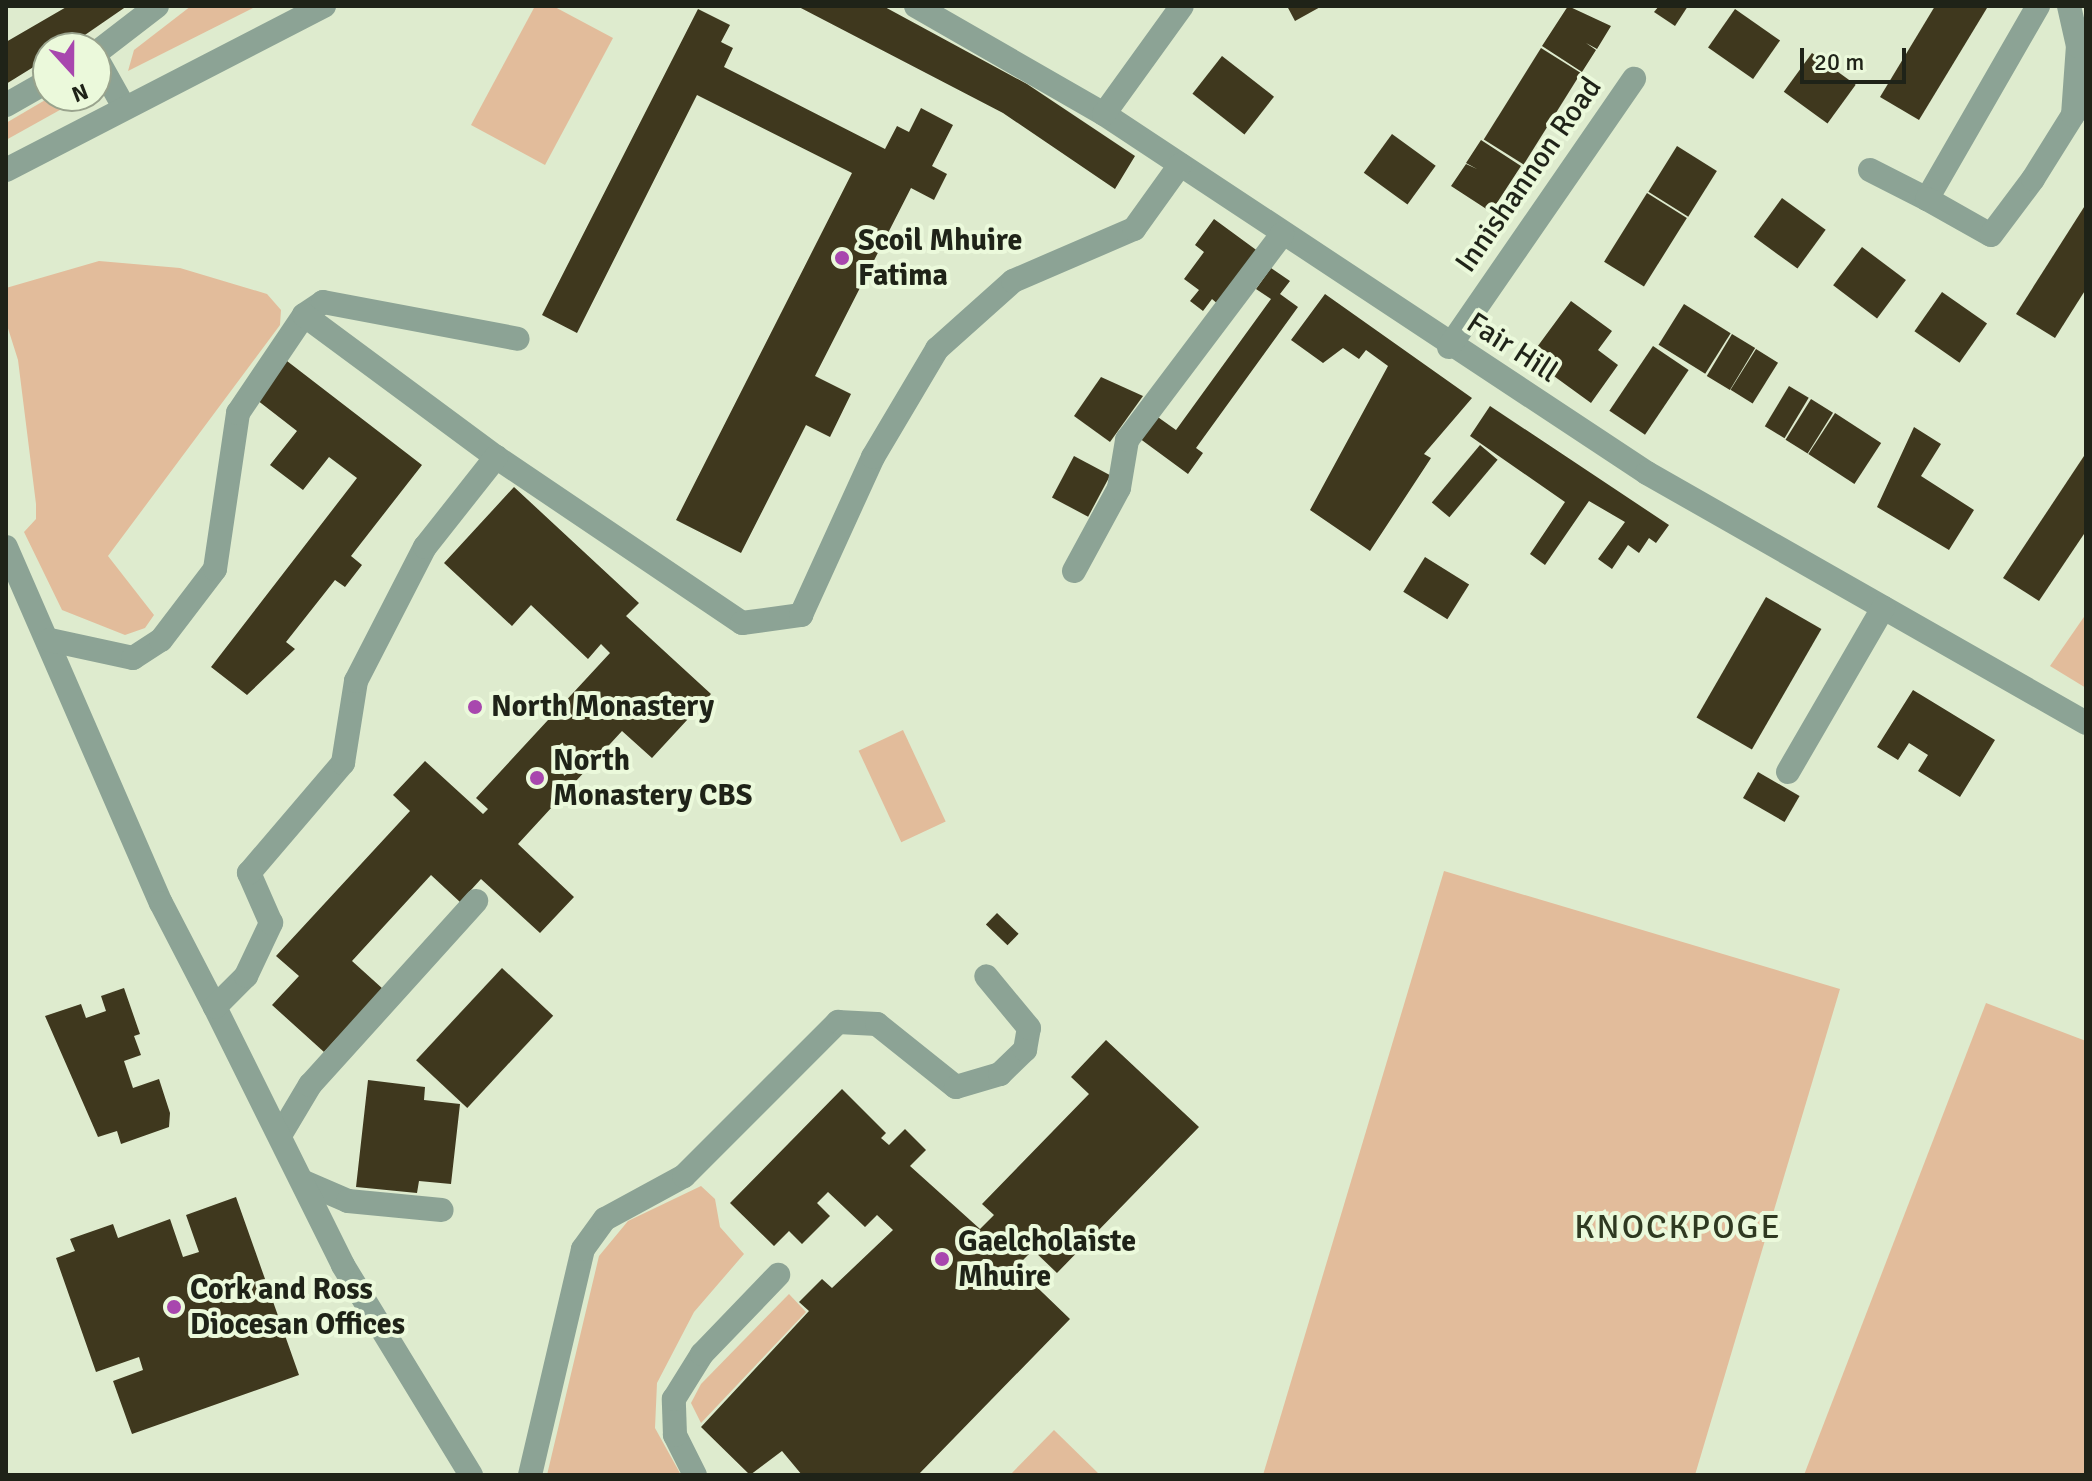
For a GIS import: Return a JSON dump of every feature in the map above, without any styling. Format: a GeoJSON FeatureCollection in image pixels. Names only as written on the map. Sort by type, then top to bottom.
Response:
{"type":"FeatureCollection","features":[{"type":"Feature","properties":{"kind":"street"},"geometry":{"type":"LineString","coordinates":[[112,42],[157,6]]}},
{"type":"Feature","properties":{"kind":"street"},"geometry":{"type":"LineString","coordinates":[[6,170],[324,6]]}},
{"type":"Feature","properties":{"kind":"street","name":"Fair Hill"},"geometry":{"type":"LineString","coordinates":[[916,6],[1104,114],[1449,347],[1647,473],[2086,723]]}},
{"type":"Feature","properties":{"kind":"street"},"geometry":{"type":"LineString","coordinates":[[1104,114],[1182,6]]}},
{"type":"Feature","properties":{"kind":"street"},"geometry":{"type":"LineString","coordinates":[[1927,199],[2038,6]]}},
{"type":"Feature","properties":{"kind":"street"},"geometry":{"type":"LineString","coordinates":[[1870,170],[1991,235],[2033,179],[2073,115],[2078,46],[2069,6]]}},
{"type":"Feature","properties":{"kind":"street","name":"Innishannon Road"},"geometry":{"type":"LineString","coordinates":[[1449,347],[1634,79]]}},
{"type":"Feature","properties":{"kind":"street"},"geometry":{"type":"LineString","coordinates":[[112,85],[124,107]]}},
{"type":"Feature","properties":{"kind":"street"},"geometry":{"type":"LineString","coordinates":[[6,105],[32,90]]}},
{"type":"Feature","properties":{"kind":"street"},"geometry":{"type":"LineString","coordinates":[[304,315],[496,457],[742,623],[801,615],[873,457],[937,349],[1013,281],[1134,229],[1180,165]]}},
{"type":"Feature","properties":{"kind":"street"},"geometry":{"type":"LineString","coordinates":[[1074,571],[1119,488],[1127,440],[1282,234]]}},
{"type":"Feature","properties":{"kind":"street"},"geometry":{"type":"LineString","coordinates":[[50,640],[133,658],[161,640],[215,569],[238,413],[304,315],[323,302],[518,339]]}},
{"type":"Feature","properties":{"kind":"street"},"geometry":{"type":"LineString","coordinates":[[215,1007],[246,976],[271,923],[249,873],[343,763],[356,681],[425,547],[496,457]]}},
{"type":"Feature","properties":{"kind":"street"},"geometry":{"type":"LineString","coordinates":[[6,547],[50,640],[161,903],[282,1132],[343,1265],[471,1475]]}},
{"type":"Feature","properties":{"kind":"street"},"geometry":{"type":"LineString","coordinates":[[1788,772],[1883,608]]}},
{"type":"Feature","properties":{"kind":"street"},"geometry":{"type":"LineString","coordinates":[[282,1132],[310,1085],[476,901]]}},
{"type":"Feature","properties":{"kind":"street"},"geometry":{"type":"LineString","coordinates":[[530,1475],[583,1249],[605,1219],[684,1176],[838,1022],[877,1024],[956,1087],[1000,1074],[1025,1050],[1029,1028],[986,976]]}},
{"type":"Feature","properties":{"kind":"street"},"geometry":{"type":"LineString","coordinates":[[304,1182],[348,1201],[442,1210]]}},
{"type":"Feature","properties":{"kind":"street"},"geometry":{"type":"LineString","coordinates":[[695,1475],[675,1435],[674,1399],[702,1354],[778,1275]]}},
{"type":"Feature","properties":{"kind":"shaded area"},"geometry":{"type":"Polygon","coordinates":[[[191,6],[257,6],[128,71],[134,50],[191,6]]]}},
{"type":"Feature","properties":{"kind":"shaded area"},"geometry":{"type":"Polygon","coordinates":[[[535,6],[553,6],[613,38],[545,165],[471,125],[535,6]]]}},
{"type":"Feature","properties":{"kind":"shaded area"},"geometry":{"type":"Polygon","coordinates":[[[32,108],[32,112],[56,112],[6,140],[6,123],[32,108]]]}},
{"type":"Feature","properties":{"kind":"shaded area"},"geometry":{"type":"Polygon","coordinates":[[[99,261],[180,268],[267,294],[281,310],[280,325],[108,556],[154,615],[145,628],[125,635],[62,610],[24,532],[36,519],[36,504],[18,360],[6,322],[6,288],[99,261]]]}},
{"type":"Feature","properties":{"kind":"shaded area"},"geometry":{"type":"Polygon","coordinates":[[[2086,614],[2086,688],[2050,666],[2086,614]]]}},
{"type":"Feature","properties":{"kind":"shaded area"},"geometry":{"type":"Polygon","coordinates":[[[903,730],[946,822],[901,842],[859,751],[903,730]]]}},
{"type":"Feature","properties":{"kind":"shaded area"},"geometry":{"type":"Polygon","coordinates":[[[1444,871],[1840,989],[1695,1475],[1263,1475],[1444,871]]]}},
{"type":"Feature","properties":{"kind":"shaded area"},"geometry":{"type":"Polygon","coordinates":[[[1986,1003],[2086,1041],[2086,1475],[1804,1475],[1986,1003]]]}},
{"type":"Feature","properties":{"kind":"shaded area"},"geometry":{"type":"Polygon","coordinates":[[[701,1186],[715,1199],[720,1227],[744,1254],[694,1312],[657,1383],[655,1428],[681,1475],[547,1475],[599,1256],[628,1221],[701,1186]]]}},
{"type":"Feature","properties":{"kind":"shaded area"},"geometry":{"type":"Polygon","coordinates":[[[789,1294],[806,1312],[701,1423],[691,1403],[701,1384],[789,1294]]]}},
{"type":"Feature","properties":{"kind":"shaded area"},"geometry":{"type":"Polygon","coordinates":[[[1054,1430],[1100,1475],[1010,1475],[1054,1430]]]}},
{"type":"Feature","properties":{"kind":"building"},"geometry":{"type":"Polygon","coordinates":[[[68,6],[127,6],[89,32],[32,32],[32,68],[6,84],[6,42],[68,6]]]}},
{"type":"Feature","properties":{"kind":"building"},"geometry":{"type":"Polygon","coordinates":[[[797,6],[883,6],[1027,84],[1135,156],[1115,189],[1003,113],[797,6]]]}},
{"type":"Feature","properties":{"kind":"building"},"geometry":{"type":"Polygon","coordinates":[[[1287,6],[1322,6],[1295,21],[1287,6]]]}},
{"type":"Feature","properties":{"kind":"building"},"geometry":{"type":"Polygon","coordinates":[[[1568,6],[1611,26],[1597,49],[1586,43],[1596,50],[1582,72],[1542,46],[1568,6]]]}},
{"type":"Feature","properties":{"kind":"building"},"geometry":{"type":"Polygon","coordinates":[[[1659,6],[1688,6],[1675,26],[1654,12],[1659,6]]]}},
{"type":"Feature","properties":{"kind":"building"},"geometry":{"type":"Polygon","coordinates":[[[1935,6],[1987,8],[1919,120],[1880,97],[1935,6]]]}},
{"type":"Feature","properties":{"kind":"building","name":"Scoil Mhuire Fatima"},"geometry":{"type":"Polygon","coordinates":[[[698,9],[730,25],[721,42],[733,48],[724,67],[885,149],[897,126],[909,132],[921,108],[953,125],[932,166],[947,174],[934,200],[911,188],[815,376],[851,394],[830,437],[806,425],[741,553],[676,520],[852,173],[697,95],[577,333],[542,315],[698,9]]]}},
{"type":"Feature","properties":{"kind":"building"},"geometry":{"type":"Polygon","coordinates":[[[1735,9],[1780,41],[1753,79],[1708,48],[1735,9]]]}},
{"type":"Feature","properties":{"kind":"building"},"geometry":{"type":"Polygon","coordinates":[[[1541,48],[1581,73],[1524,164],[1484,140],[1541,48]]]}},
{"type":"Feature","properties":{"kind":"building"},"geometry":{"type":"Polygon","coordinates":[[[1812,53],[1856,85],[1827,124],[1784,92],[1812,53]]]}},
{"type":"Feature","properties":{"kind":"building"},"geometry":{"type":"Polygon","coordinates":[[[1222,56],[1274,97],[1244,134],[1192,94],[1222,56]]]}},
{"type":"Feature","properties":{"kind":"building"},"geometry":{"type":"Polygon","coordinates":[[[1392,134],[1436,166],[1407,205],[1364,173],[1392,134]]]}},
{"type":"Feature","properties":{"kind":"building"},"geometry":{"type":"Polygon","coordinates":[[[1481,140],[1521,166],[1491,212],[1451,186],[1466,164],[1477,169],[1466,163],[1481,140]]]}},
{"type":"Feature","properties":{"kind":"building"},"geometry":{"type":"Polygon","coordinates":[[[1677,146],[1717,171],[1688,217],[1648,192],[1677,146]]]}},
{"type":"Feature","properties":{"kind":"building"},"geometry":{"type":"Polygon","coordinates":[[[1647,193],[1687,218],[1644,287],[1604,262],[1647,193]]]}},
{"type":"Feature","properties":{"kind":"building"},"geometry":{"type":"Polygon","coordinates":[[[1782,198],[1826,230],[1797,269],[1754,237],[1782,198]]]}},
{"type":"Feature","properties":{"kind":"building"},"geometry":{"type":"Polygon","coordinates":[[[2086,204],[2086,289],[2055,338],[2016,314],[2086,204]]]}},
{"type":"Feature","properties":{"kind":"building"},"geometry":{"type":"Polygon","coordinates":[[[1214,219],[1259,252],[1219,305],[1212,299],[1203,311],[1190,301],[1199,290],[1184,279],[1204,252],[1195,245],[1214,219]]]}},
{"type":"Feature","properties":{"kind":"building"},"geometry":{"type":"Polygon","coordinates":[[[1862,247],[1906,280],[1877,318],[1833,285],[1862,247]]]}},
{"type":"Feature","properties":{"kind":"building"},"geometry":{"type":"Polygon","coordinates":[[[1271,268],[1290,281],[1280,294],[1298,307],[1196,448],[1203,453],[1188,474],[1139,438],[1155,415],[1176,430],[1271,299],[1256,289],[1271,268]]]}},
{"type":"Feature","properties":{"kind":"building"},"geometry":{"type":"Polygon","coordinates":[[[1942,292],[1987,324],[1960,363],[1914,331],[1942,292]]]}},
{"type":"Feature","properties":{"kind":"building"},"geometry":{"type":"Polygon","coordinates":[[[1325,294],[1472,398],[1424,454],[1431,458],[1370,551],[1310,510],[1388,366],[1366,350],[1359,359],[1343,348],[1323,363],[1291,340],[1325,294]]]}},
{"type":"Feature","properties":{"kind":"building"},"geometry":{"type":"Polygon","coordinates":[[[1571,301],[1612,331],[1598,350],[1618,365],[1591,403],[1529,358],[1571,301]]]}},
{"type":"Feature","properties":{"kind":"building"},"geometry":{"type":"Polygon","coordinates":[[[1684,304],[1731,333],[1705,374],[1659,345],[1684,304]]]}},
{"type":"Feature","properties":{"kind":"building"},"geometry":{"type":"Polygon","coordinates":[[[1732,334],[1755,348],[1730,390],[1707,376],[1732,334]]]}},
{"type":"Feature","properties":{"kind":"building"},"geometry":{"type":"Polygon","coordinates":[[[1653,346],[1689,370],[1645,435],[1609,411],[1653,346]]]}},
{"type":"Feature","properties":{"kind":"building"},"geometry":{"type":"Polygon","coordinates":[[[1756,349],[1778,363],[1753,403],[1731,390],[1756,349]]]}},
{"type":"Feature","properties":{"kind":"building"},"geometry":{"type":"Polygon","coordinates":[[[287,361],[422,465],[351,556],[362,565],[345,587],[335,580],[286,642],[295,649],[247,695],[211,667],[357,478],[329,457],[303,490],[270,465],[297,431],[257,400],[287,361]]]}},
{"type":"Feature","properties":{"kind":"building"},"geometry":{"type":"Polygon","coordinates":[[[1101,377],[1143,396],[1110,442],[1074,416],[1101,377]]]}},
{"type":"Feature","properties":{"kind":"building"},"geometry":{"type":"Polygon","coordinates":[[[1789,386],[1809,398],[1785,438],[1765,426],[1789,386]]]}},
{"type":"Feature","properties":{"kind":"building"},"geometry":{"type":"Polygon","coordinates":[[[1811,399],[1833,413],[1808,453],[1786,440],[1811,399]]]}},
{"type":"Feature","properties":{"kind":"building"},"geometry":{"type":"Polygon","coordinates":[[[1490,406],[1669,525],[1656,543],[1649,538],[1639,553],[1628,545],[1612,569],[1598,559],[1625,522],[1589,501],[1545,565],[1530,554],[1565,502],[1470,436],[1490,406]]]}},
{"type":"Feature","properties":{"kind":"building"},"geometry":{"type":"Polygon","coordinates":[[[1835,413],[1881,443],[1854,484],[1808,454],[1835,413]]]}},
{"type":"Feature","properties":{"kind":"building"},"geometry":{"type":"Polygon","coordinates":[[[1914,427],[1941,444],[1921,476],[1974,510],[1949,550],[1877,507],[1914,427]]]}},
{"type":"Feature","properties":{"kind":"building"},"geometry":{"type":"Polygon","coordinates":[[[1480,445],[1498,460],[1449,517],[1432,502],[1480,445]]]}},
{"type":"Feature","properties":{"kind":"building"},"geometry":{"type":"Polygon","coordinates":[[[2086,453],[2086,531],[2039,601],[2003,578],[2086,453]]]}},
{"type":"Feature","properties":{"kind":"building"},"geometry":{"type":"Polygon","coordinates":[[[1074,456],[1110,475],[1088,517],[1052,497],[1074,456]]]}},
{"type":"Feature","properties":{"kind":"building","name":"North Monastery CBS"},"geometry":{"type":"Polygon","coordinates":[[[514,487],[639,603],[626,616],[711,694],[652,758],[622,731],[518,844],[574,897],[540,933],[481,879],[460,902],[431,875],[352,961],[383,989],[324,1052],[272,1005],[299,976],[276,956],[410,811],[393,795],[425,761],[483,814],[488,809],[476,798],[610,653],[601,644],[588,659],[531,605],[512,626],[444,563],[514,487]]]}},
{"type":"Feature","properties":{"kind":"building"},"geometry":{"type":"Polygon","coordinates":[[[1425,557],[1469,585],[1447,619],[1403,592],[1425,557]]]}},
{"type":"Feature","properties":{"kind":"building"},"geometry":{"type":"Polygon","coordinates":[[[1766,597],[1821,629],[1752,749],[1696,717],[1766,597]]]}},
{"type":"Feature","properties":{"kind":"building"},"geometry":{"type":"Polygon","coordinates":[[[1913,690],[1995,740],[1960,797],[1918,771],[1928,755],[1909,743],[1898,760],[1877,747],[1913,690]]]}},
{"type":"Feature","properties":{"kind":"building"},"geometry":{"type":"Polygon","coordinates":[[[1758,772],[1800,796],[1785,822],[1743,798],[1758,772]]]}},
{"type":"Feature","properties":{"kind":"building"},"geometry":{"type":"Polygon","coordinates":[[[997,913],[1019,934],[1007,945],[986,925],[997,913]]]}},
{"type":"Feature","properties":{"kind":"building"},"geometry":{"type":"Polygon","coordinates":[[[502,968],[553,1016],[467,1108],[416,1060],[502,968]]]}},
{"type":"Feature","properties":{"kind":"building"},"geometry":{"type":"Polygon","coordinates":[[[124,988],[140,1034],[134,1036],[141,1055],[124,1061],[133,1088],[159,1079],[170,1113],[169,1127],[121,1144],[117,1131],[98,1137],[45,1016],[81,1004],[86,1018],[106,1011],[101,996],[124,988]]]}},
{"type":"Feature","properties":{"kind":"building","name":"Gaelcholaiste Mhuire"},"geometry":{"type":"Polygon","coordinates":[[[1106,1040],[1199,1127],[1057,1273],[1033,1250],[1016,1267],[1070,1319],[918,1475],[802,1475],[782,1451],[750,1475],[701,1427],[809,1311],[799,1302],[822,1279],[832,1288],[893,1230],[877,1215],[865,1227],[828,1192],[817,1203],[830,1216],[802,1244],[789,1231],[774,1246],[730,1203],[842,1089],[886,1133],[881,1138],[889,1145],[905,1129],[926,1150],[910,1166],[980,1229],[994,1215],[982,1204],[1089,1094],[1071,1077],[1106,1040]]]}},
{"type":"Feature","properties":{"kind":"building"},"geometry":{"type":"Polygon","coordinates":[[[368,1080],[425,1087],[424,1100],[460,1104],[451,1184],[419,1181],[417,1193],[356,1187],[368,1080]]]}},
{"type":"Feature","properties":{"kind":"building","name":"Cork and Ross Diocesan Offices"},"geometry":{"type":"Polygon","coordinates":[[[236,1197],[299,1375],[132,1434],[113,1381],[143,1370],[139,1357],[96,1372],[56,1258],[75,1251],[70,1239],[113,1224],[118,1238],[170,1219],[183,1257],[199,1252],[186,1215],[236,1197]]]}},
{"type":"Feature","properties":{"kind":"place","name":"Scoil Mhuire Fatima"},"geometry":{"type":"Point","coordinates":[842,258]}},
{"type":"Feature","properties":{"kind":"place","name":"North Monastery"},"geometry":{"type":"Point","coordinates":[475,707]}},
{"type":"Feature","properties":{"kind":"place","name":"North Monastery CBS"},"geometry":{"type":"Point","coordinates":[537,778]}},
{"type":"Feature","properties":{"kind":"place","name":"Gaelcholaiste Mhuire"},"geometry":{"type":"Point","coordinates":[942,1259]}},
{"type":"Feature","properties":{"kind":"place","name":"Cork and Ross Diocesan Offices"},"geometry":{"type":"Point","coordinates":[174,1307]}},
{"type":"Feature","properties":{"kind":"district","name":"KNOCKPOGE"},"geometry":{"type":"Point","coordinates":[1678,1228]}}]}
